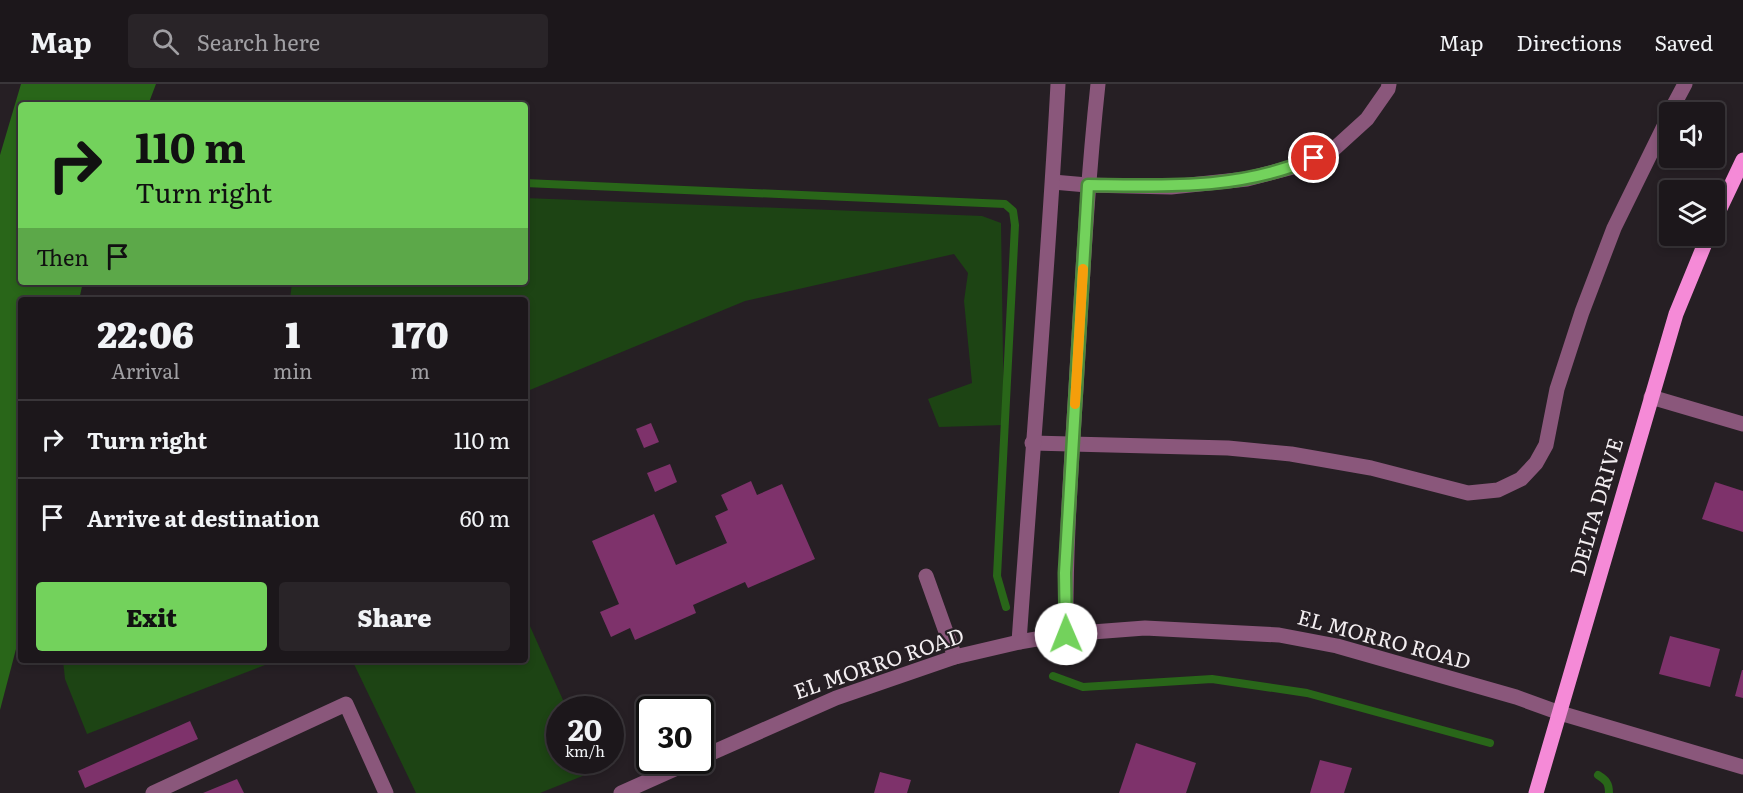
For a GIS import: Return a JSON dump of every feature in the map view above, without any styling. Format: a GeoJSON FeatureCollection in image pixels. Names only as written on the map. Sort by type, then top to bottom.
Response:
{"type":"FeatureCollection","features":[{"type":"Feature","properties":{"kind":"main road"},"geometry":{"type":"LineString","coordinates":[[1725,198],[1743,160]]}},
{"type":"Feature","properties":{"kind":"main road","name":"DELTA DRIVE"},"geometry":{"type":"LineString","coordinates":[[1536,793],[1676,314],[1704,246]]}},
{"type":"Feature","properties":{"kind":"street"},"geometry":{"type":"LineString","coordinates":[[1019,642],[1053,182],[1058,84]]}},
{"type":"Feature","properties":{"kind":"street"},"geometry":{"type":"LineString","coordinates":[[1066,634],[1065,573],[1072,445],[1088,185],[1098,84]]}},
{"type":"Feature","properties":{"kind":"street"},"geometry":{"type":"LineString","coordinates":[[1053,182],[1171,187],[1247,179],[1293,166],[1334,150],[1367,119],[1388,89],[1389,84]]}},
{"type":"Feature","properties":{"kind":"street"},"geometry":{"type":"LineString","coordinates":[[1676,102],[1685,84]]}},
{"type":"Feature","properties":{"kind":"street"},"geometry":{"type":"LineString","coordinates":[[1032,443],[1228,448],[1291,454],[1371,468],[1468,493],[1498,490],[1521,479],[1536,463],[1546,445],[1557,389],[1582,312],[1614,228],[1659,136]]}},
{"type":"Feature","properties":{"kind":"street"},"geometry":{"type":"LineString","coordinates":[[1651,397],[1743,424]]}},
{"type":"Feature","properties":{"kind":"street"},"geometry":{"type":"LineString","coordinates":[[926,576],[955,657]]}},
{"type":"Feature","properties":{"kind":"street","name":"EL MORRO ROAD"},"geometry":{"type":"LineString","coordinates":[[714,752],[836,698],[955,657],[1066,634],[1145,628],[1279,635],[1337,646],[1516,697],[1560,713],[1743,767]]}},
{"type":"Feature","properties":{"kind":"street"},"geometry":{"type":"LineString","coordinates":[[153,793],[346,704],[386,793]]}},
{"type":"Feature","properties":{"kind":"street"},"geometry":{"type":"LineString","coordinates":[[621,793],[663,774]]}},
{"type":"Feature","properties":{"kind":"shaded area"},"geometry":{"type":"Polygon","coordinates":[[[21,84],[156,84],[149,102],[18,102],[18,285],[82,285],[80,297],[18,297],[18,641],[0,710],[0,155],[21,84]]]}},
{"type":"Feature","properties":{"kind":"shaded area"},"geometry":{"type":"Polygon","coordinates":[[[528,198],[982,216],[1001,223],[1004,425],[939,427],[928,399],[972,383],[964,301],[968,273],[954,254],[745,301],[528,391],[528,297],[290,297],[292,285],[528,285],[528,198]]]}},
{"type":"Feature","properties":{"kind":"shaded area"},"geometry":{"type":"Polygon","coordinates":[[[528,622],[561,696],[546,696],[546,774],[588,774],[540,793],[416,793],[353,663],[528,663],[528,622]]]}},
{"type":"Feature","properties":{"kind":"shaded area"},"geometry":{"type":"Polygon","coordinates":[[[63,663],[270,663],[87,734],[65,679],[63,663]]]}},
{"type":"Feature","properties":{"kind":"building"},"geometry":{"type":"Polygon","coordinates":[[[651,423],[659,442],[644,448],[636,429],[651,423]]]}},
{"type":"Feature","properties":{"kind":"building"},"geometry":{"type":"Polygon","coordinates":[[[670,464],[677,482],[655,492],[647,473],[670,464]]]}},
{"type":"Feature","properties":{"kind":"building"},"geometry":{"type":"Polygon","coordinates":[[[751,481],[757,495],[782,484],[815,559],[748,588],[745,582],[693,605],[696,613],[635,640],[630,628],[611,637],[600,612],[619,604],[592,541],[654,514],[676,565],[727,543],[715,516],[728,510],[721,495],[751,481]]]}},
{"type":"Feature","properties":{"kind":"building"},"geometry":{"type":"Polygon","coordinates":[[[1715,482],[1743,491],[1743,532],[1702,519],[1715,482]]]}},
{"type":"Feature","properties":{"kind":"building"},"geometry":{"type":"Polygon","coordinates":[[[1670,636],[1720,649],[1710,687],[1659,674],[1670,636]]]}},
{"type":"Feature","properties":{"kind":"building"},"geometry":{"type":"Polygon","coordinates":[[[1743,670],[1743,698],[1735,696],[1743,670]]]}},
{"type":"Feature","properties":{"kind":"building"},"geometry":{"type":"Polygon","coordinates":[[[190,721],[198,739],[85,788],[78,771],[190,721]]]}},
{"type":"Feature","properties":{"kind":"building"},"geometry":{"type":"Polygon","coordinates":[[[1136,743],[1196,763],[1186,793],[1119,793],[1136,743]]]}},
{"type":"Feature","properties":{"kind":"building"},"geometry":{"type":"Polygon","coordinates":[[[1320,760],[1352,768],[1344,793],[1310,793],[1320,760]]]}},
{"type":"Feature","properties":{"kind":"building"},"geometry":{"type":"Polygon","coordinates":[[[880,772],[911,780],[907,793],[874,793],[880,772]]]}},
{"type":"Feature","properties":{"kind":"building"},"geometry":{"type":"Polygon","coordinates":[[[237,779],[244,793],[203,793],[237,779]]]}},
{"type":"Feature","properties":{"kind":"waterway"},"geometry":{"type":"LineString","coordinates":[[528,183],[1005,204],[1013,211],[1015,225],[997,576],[1006,607]]}},
{"type":"Feature","properties":{"kind":"waterway"},"geometry":{"type":"LineString","coordinates":[[1053,676],[1083,687],[1212,679],[1307,693],[1490,743]]}},
{"type":"Feature","properties":{"kind":"waterway"},"geometry":{"type":"LineString","coordinates":[[1598,775],[1606,782],[1609,793]]}},
{"type":"Feature","properties":{"kind":"slow traffic"},"geometry":{"type":"LineString","coordinates":[[1075,404],[1083,269]]}},
{"type":"Feature","properties":{"kind":"route"},"geometry":{"type":"LineString","coordinates":[[1066,634],[1065,573],[1088,185],[1171,187],[1247,179],[1314,158]]}}]}
